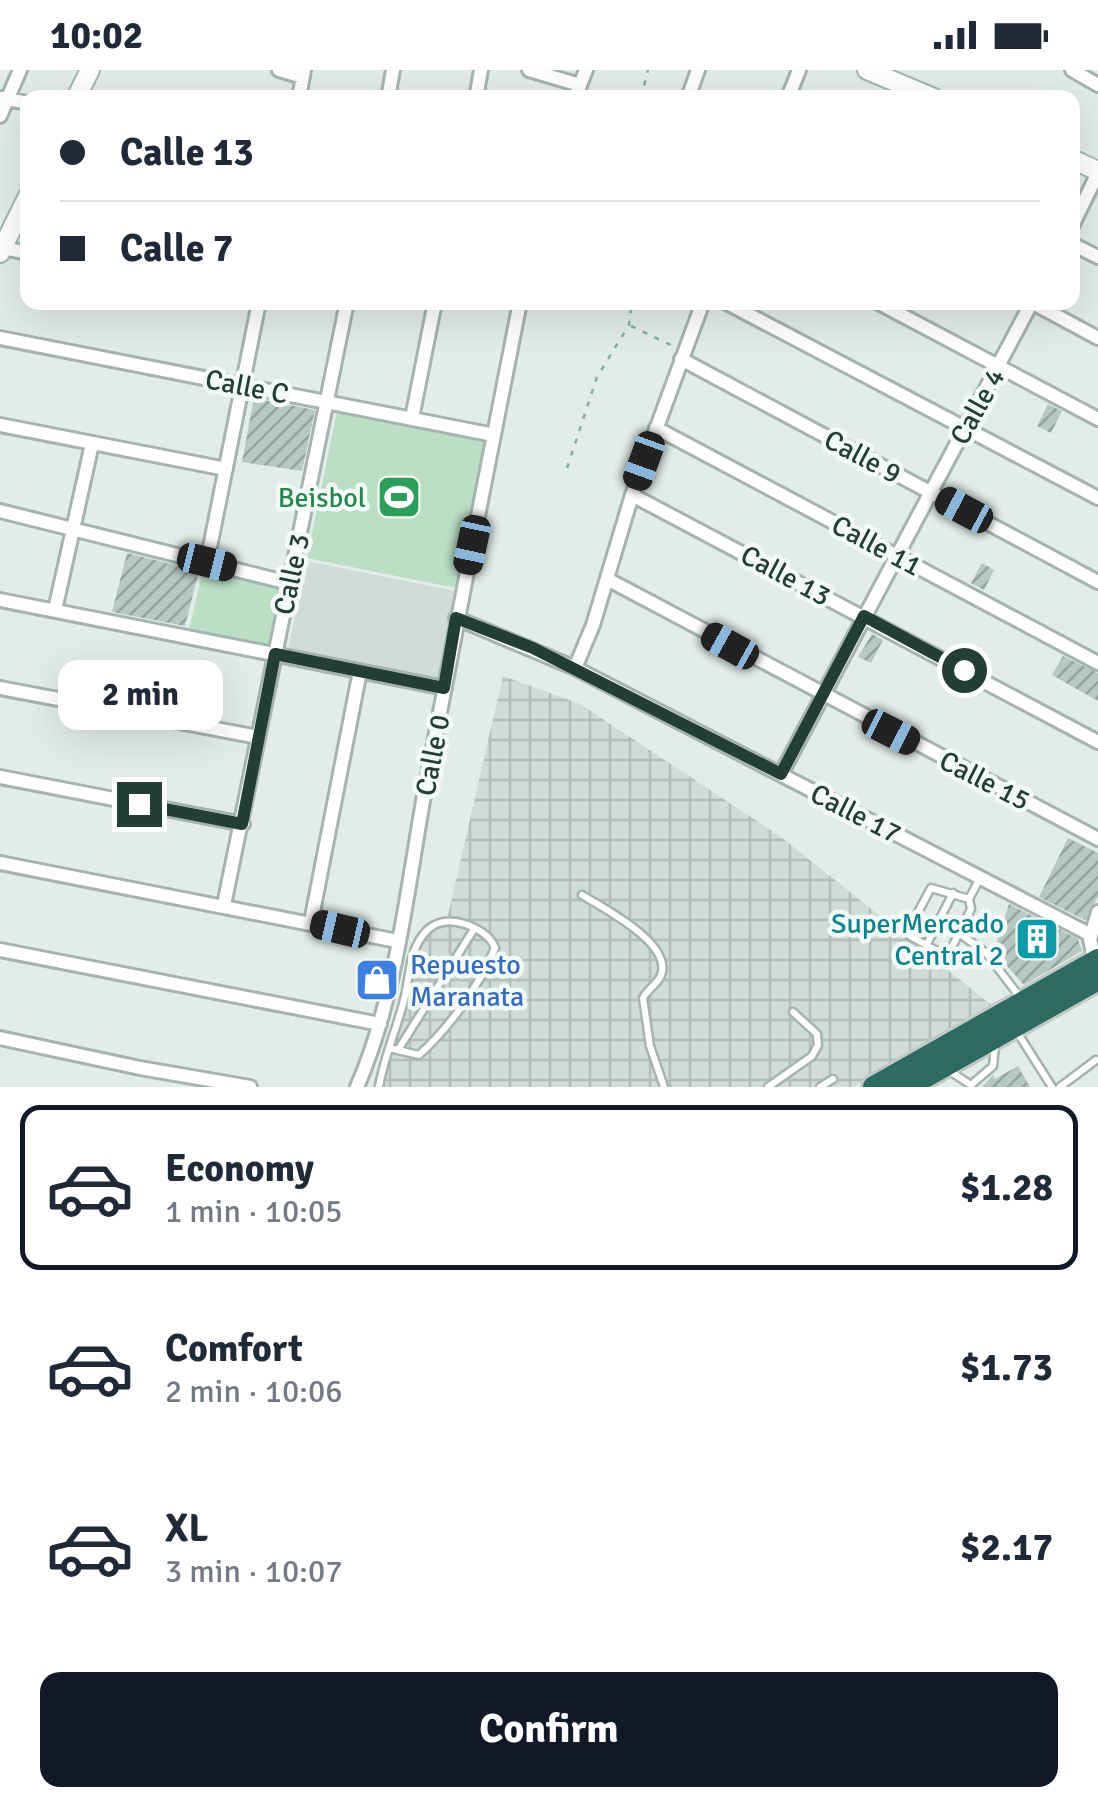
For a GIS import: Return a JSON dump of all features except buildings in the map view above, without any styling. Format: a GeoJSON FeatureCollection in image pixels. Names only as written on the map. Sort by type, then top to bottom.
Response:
{"type":"FeatureCollection","features":[{"type":"Feature","properties":{"kind":"highway"},"geometry":{"type":"LineString","coordinates":[[904,1082],[1024,1002],[1097,968]]}},
{"type":"Feature","properties":{"kind":"highway"},"geometry":{"type":"LineString","coordinates":[[874,1087],[904,1082],[942,1067],[1005,1032],[1097,968]]}},
{"type":"Feature","properties":{"kind":"street"},"geometry":{"type":"LineString","coordinates":[[0,116],[4,98],[20,70]]}},
{"type":"Feature","properties":{"kind":"street"},"geometry":{"type":"LineString","coordinates":[[279,70],[304,74]]}},
{"type":"Feature","properties":{"kind":"street"},"geometry":{"type":"LineString","coordinates":[[529,70],[575,90]]}},
{"type":"Feature","properties":{"kind":"street"},"geometry":{"type":"LineString","coordinates":[[866,70],[915,90]]}},
{"type":"Feature","properties":{"kind":"street"},"geometry":{"type":"LineString","coordinates":[[1072,70],[1098,85]]}},
{"type":"Feature","properties":{"kind":"street"},"geometry":{"type":"LineString","coordinates":[[1080,209],[1098,172]]}},
{"type":"Feature","properties":{"kind":"street"},"geometry":{"type":"LineString","coordinates":[[1,250],[20,212]]}},
{"type":"Feature","properties":{"kind":"street"},"geometry":{"type":"LineString","coordinates":[[207,562],[256,310]]}},
{"type":"Feature","properties":{"kind":"street","name":"Calle 3"},"geometry":{"type":"LineString","coordinates":[[224,905],[345,310]]}},
{"type":"Feature","properties":{"kind":"street"},"geometry":{"type":"LineString","coordinates":[[412,418],[433,310]]}},
{"type":"Feature","properties":{"kind":"street","name":"Calle 0"},"geometry":{"type":"LineString","coordinates":[[357,1087],[380,1024],[518,310]]}},
{"type":"Feature","properties":{"kind":"street"},"geometry":{"type":"LineString","coordinates":[[575,668],[632,495],[700,310]]}},
{"type":"Feature","properties":{"kind":"street"},"geometry":{"type":"LineString","coordinates":[[740,310],[1098,498]]}},
{"type":"Feature","properties":{"kind":"street"},"geometry":{"type":"LineString","coordinates":[[892,310],[1098,419]]}},
{"type":"Feature","properties":{"kind":"street","name":"Calle 4"},"geometry":{"type":"LineString","coordinates":[[781,774],[1028,310]]}},
{"type":"Feature","properties":{"kind":"street"},"geometry":{"type":"LineString","coordinates":[[1045,310],[1098,338]]}},
{"type":"Feature","properties":{"kind":"street","name":"Calle C"},"geometry":{"type":"LineString","coordinates":[[0,338],[494,435]]}},
{"type":"Feature","properties":{"kind":"street","name":"Calle 9"},"geometry":{"type":"LineString","coordinates":[[682,356],[1098,582]]}},
{"type":"Feature","properties":{"kind":"street"},"geometry":{"type":"LineString","coordinates":[[0,425],[226,469]]}},
{"type":"Feature","properties":{"kind":"street","name":"Calle 11"},"geometry":{"type":"LineString","coordinates":[[656,428],[1098,663]]}},
{"type":"Feature","properties":{"kind":"street"},"geometry":{"type":"LineString","coordinates":[[55,610],[92,444]]}},
{"type":"Feature","properties":{"kind":"street","name":"Calle 13"},"geometry":{"type":"LineString","coordinates":[[632,495],[1098,742]]}},
{"type":"Feature","properties":{"kind":"street"},"geometry":{"type":"LineString","coordinates":[[0,511],[288,582]]}},
{"type":"Feature","properties":{"kind":"street","name":"Calle 15"},"geometry":{"type":"LineString","coordinates":[[607,580],[1098,839]]}},
{"type":"Feature","properties":{"kind":"street"},"geometry":{"type":"LineString","coordinates":[[0,600],[444,688]]}},
{"type":"Feature","properties":{"kind":"street","name":"Calle 17"},"geometry":{"type":"LineString","coordinates":[[456,618],[575,668],[1090,935]]}},
{"type":"Feature","properties":{"kind":"street"},"geometry":{"type":"LineString","coordinates":[[311,922],[360,670]]}},
{"type":"Feature","properties":{"kind":"street"},"geometry":{"type":"LineString","coordinates":[[0,688],[258,736]]}},
{"type":"Feature","properties":{"kind":"street"},"geometry":{"type":"LineString","coordinates":[[0,777],[242,824]]}},
{"type":"Feature","properties":{"kind":"street"},"geometry":{"type":"LineString","coordinates":[[0,863],[397,941]]}},
{"type":"Feature","properties":{"kind":"street"},"geometry":{"type":"LineString","coordinates":[[1097,968],[1090,935],[1098,912]]}},
{"type":"Feature","properties":{"kind":"street"},"geometry":{"type":"LineString","coordinates":[[0,950],[380,1024]]}},
{"type":"Feature","properties":{"kind":"street"},"geometry":{"type":"LineString","coordinates":[[0,1038],[250,1087]]}},
{"type":"Feature","properties":{"kind":"lane"},"geometry":{"type":"LineString","coordinates":[[969,899],[934,887],[926,894],[908,932],[944,955],[971,909],[969,899],[980,877]]}},
{"type":"Feature","properties":{"kind":"lane"},"geometry":{"type":"LineString","coordinates":[[926,946],[953,893]]}},
{"type":"Feature","properties":{"kind":"lane"},"geometry":{"type":"LineString","coordinates":[[582,895],[639,930],[662,964],[662,974],[643,998],[650,1046],[664,1087]]}},
{"type":"Feature","properties":{"kind":"lane"},"geometry":{"type":"LineString","coordinates":[[378,1087],[389,1048],[405,996],[412,953],[423,934],[436,923],[450,922],[492,939],[495,948],[487,967],[436,1039],[419,1055],[389,1048]]}},
{"type":"Feature","properties":{"kind":"lane"},"geometry":{"type":"LineString","coordinates":[[398,1050],[474,929]]}},
{"type":"Feature","properties":{"kind":"lane"},"geometry":{"type":"LineString","coordinates":[[959,933],[986,953],[1024,1002]]}},
{"type":"Feature","properties":{"kind":"lane"},"geometry":{"type":"LineString","coordinates":[[768,1087],[812,1056],[818,1045],[816,1034],[793,1012]]}},
{"type":"Feature","properties":{"kind":"lane"},"geometry":{"type":"LineString","coordinates":[[942,1067],[972,1086],[992,1066],[1005,1032],[1052,1087]]}},
{"type":"Feature","properties":{"kind":"lane"},"geometry":{"type":"LineString","coordinates":[[1060,1087],[1096,1060]]}},
{"type":"Feature","properties":{"kind":"lane"},"geometry":{"type":"LineString","coordinates":[[820,1087],[833,1080]]}},
{"type":"Feature","properties":{"kind":"path"},"geometry":{"type":"LineString","coordinates":[[567,468],[597,377],[629,326],[631,310]]}},
{"type":"Feature","properties":{"kind":"path"},"geometry":{"type":"LineString","coordinates":[[629,326],[682,356]]}},
{"type":"Feature","properties":{"kind":"shaded area"},"geometry":{"type":"Polygon","coordinates":[[[306,561],[460,592],[442,683],[288,649],[306,561]]]}},
{"type":"Feature","properties":{"kind":"shaded area"},"geometry":{"type":"Polygon","coordinates":[[[503,676],[580,704],[781,837],[994,1007],[854,1087],[372,1087],[417,944],[448,915],[503,676]]]}},
{"type":"Feature","properties":{"kind":"green space","name":"Beisbol"},"geometry":{"type":"Polygon","coordinates":[[[338,406],[491,437],[461,589],[307,558],[338,406]]]}},
{"type":"Feature","properties":{"kind":"green space"},"geometry":{"type":"Polygon","coordinates":[[[205,563],[290,584],[278,646],[189,629],[205,563]]]}},
{"type":"Feature","properties":{"kind":"place","name":"Beisbol"},"geometry":{"type":"Point","coordinates":[399,497]}},
{"type":"Feature","properties":{"kind":"place","name":"SuperMercado Central 2"},"geometry":{"type":"Point","coordinates":[1037,939]}},
{"type":"Feature","properties":{"kind":"place","name":"Repuesto Maranata"},"geometry":{"type":"Point","coordinates":[377,980]}},
{"type":"Feature","properties":{"kind":"route"},"geometry":{"type":"LineString","coordinates":[[139,804],[242,824],[275,654],[444,688],[456,618],[580,670],[781,774],[864,616],[964,670]]}}]}
